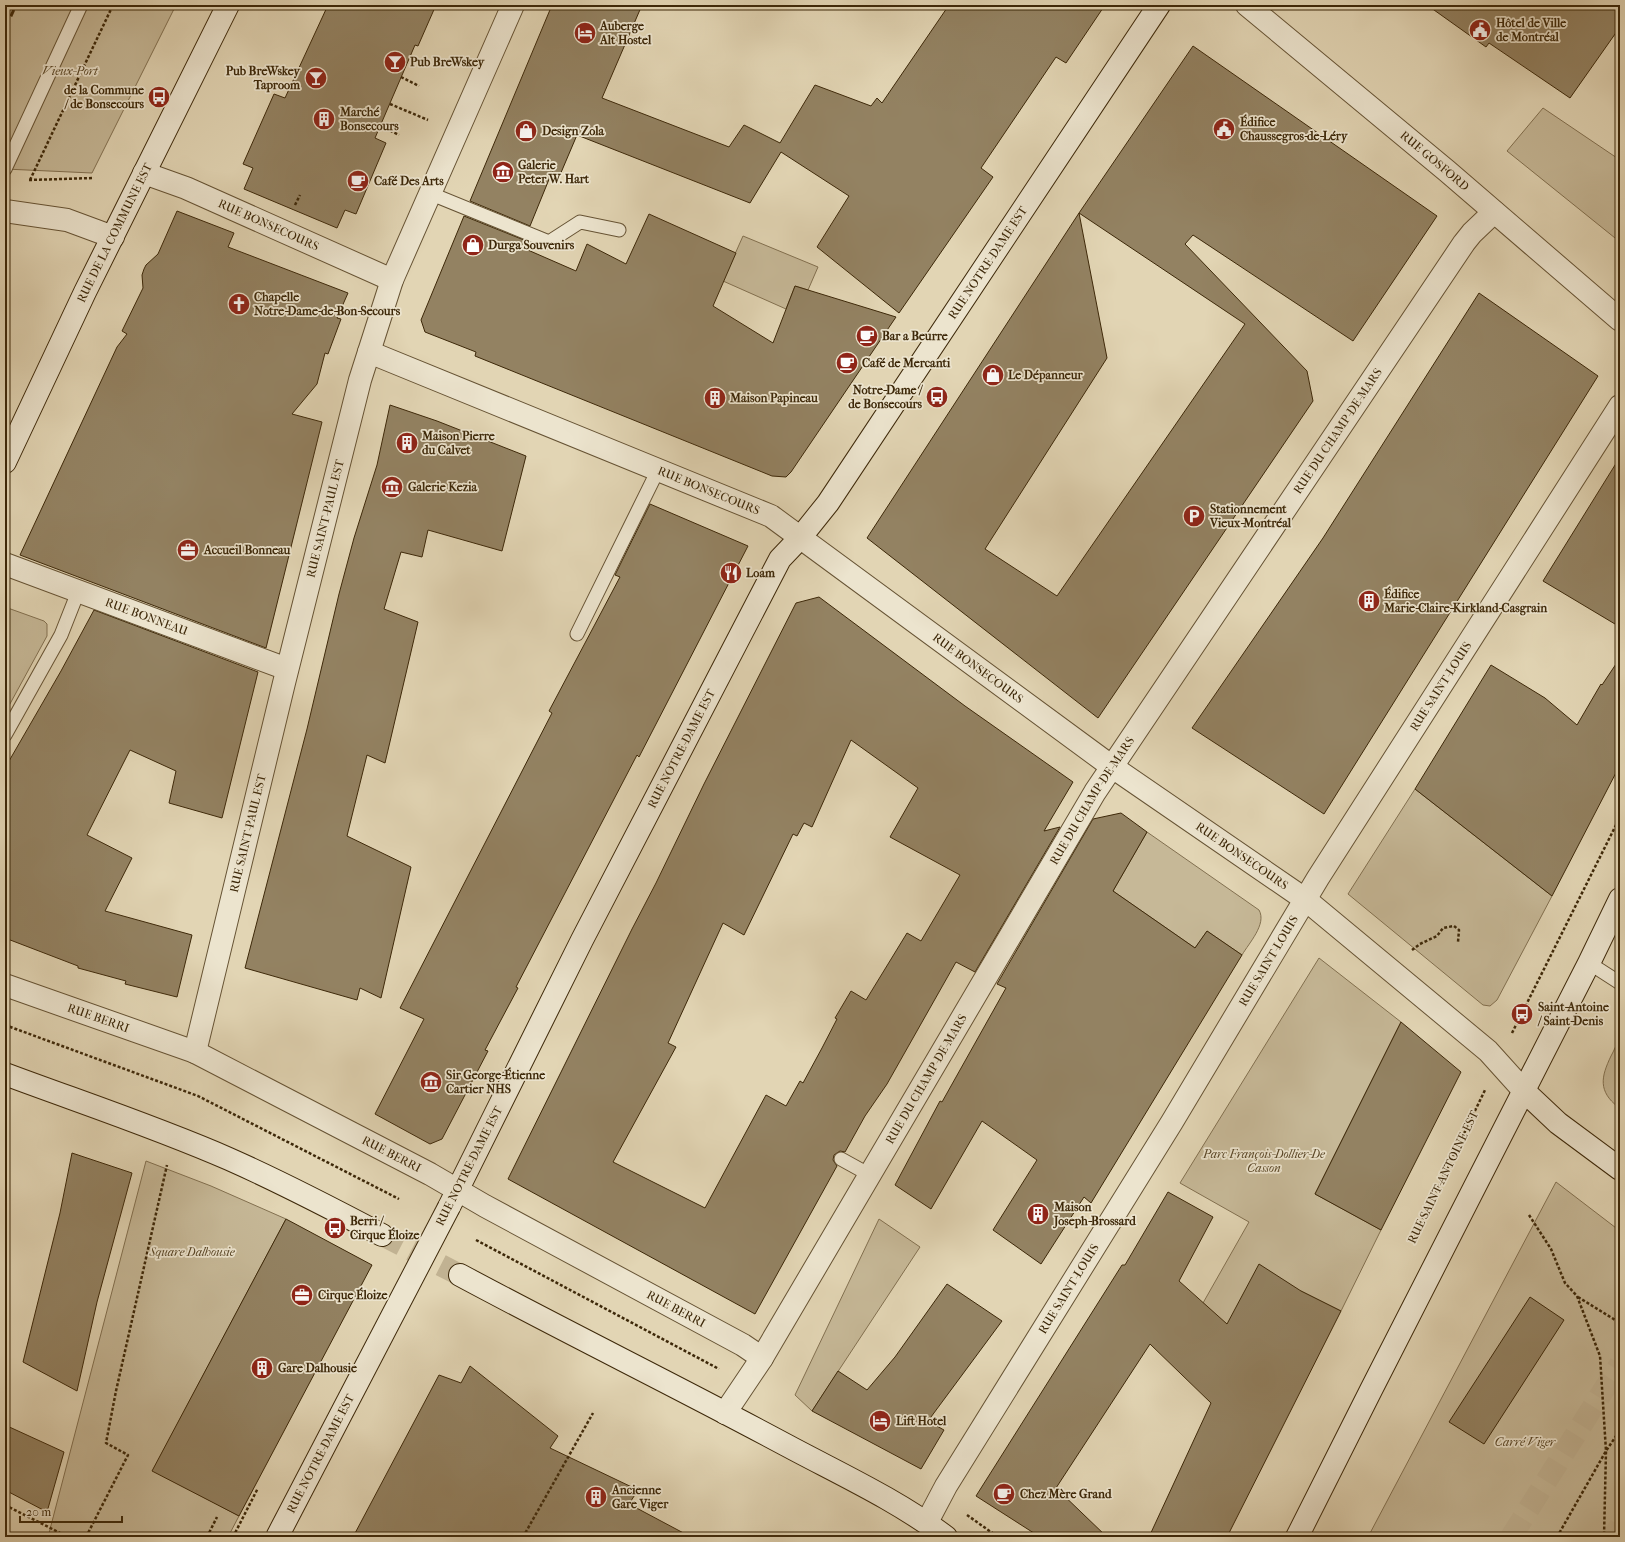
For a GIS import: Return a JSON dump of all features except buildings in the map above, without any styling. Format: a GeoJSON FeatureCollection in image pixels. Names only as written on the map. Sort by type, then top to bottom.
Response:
{"type":"FeatureCollection","features":[{"type":"Feature","properties":{"kind":"street","name":"RUE DE LA COMMUNE EST"},"geometry":{"type":"LineString","coordinates":[[5,462],[144,173],[228,5]]}},
{"type":"Feature","properties":{"kind":"street","name":"RUE SAINT-PAUL EST"},"geometry":{"type":"LineString","coordinates":[[195,1052],[287,670],[360,380],[392,280],[513,5]]}},
{"type":"Feature","properties":{"kind":"street","name":"RUE NOTRE-DAME EST"},"geometry":{"type":"LineString","coordinates":[[277,1537],[453,1198],[586,933],[780,560],[828,503],[1159,5]]}},
{"type":"Feature","properties":{"kind":"street","name":"RUE GOSFORD"},"geometry":{"type":"LineString","coordinates":[[1246,5],[1447,171],[1620,320]]}},
{"type":"Feature","properties":{"kind":"street","name":"RUE BONSECOURS"},"geometry":{"type":"LineString","coordinates":[[144,173],[186,188],[392,280]]}},
{"type":"Feature","properties":{"kind":"street"},"geometry":{"type":"LineString","coordinates":[[5,211],[68,220],[113,237]]}},
{"type":"Feature","properties":{"kind":"street","name":"RUE DU CHAMP-DE-MARS"},"geometry":{"type":"LineString","coordinates":[[726,1413],[762,1358],[1111,766],[1464,243],[1472,233],[1494,212]]}},
{"type":"Feature","properties":{"kind":"street","name":"RUE BONSECOURS"},"geometry":{"type":"LineString","coordinates":[[369,352],[771,516],[1111,766],[1306,900],[1488,1051],[1524,1091],[1558,1123],[1620,1169]]}},
{"type":"Feature","properties":{"kind":"street","name":"RUE SAINT-LOUIS"},"geometry":{"type":"LineString","coordinates":[[927,1522],[950,1480],[1168,1129],[1318,878],[1620,406]]}},
{"type":"Feature","properties":{"kind":"street","name":"RUE BONNEAU"},"geometry":{"type":"LineString","coordinates":[[5,564],[287,670]]}},
{"type":"Feature","properties":{"kind":"street"},"geometry":{"type":"LineString","coordinates":[[1297,1537],[1370,1390],[1524,1091],[1620,899]]}},
{"type":"Feature","properties":{"kind":"street","name":"RUE BERRI"},"geometry":{"type":"LineString","coordinates":[[5,985],[195,1052],[430,1174],[453,1198],[485,1206],[743,1345],[762,1358]]}},
{"type":"Feature","properties":{"kind":"street"},"geometry":{"type":"LineString","coordinates":[[5,1074],[173,1136],[229,1159],[305,1194],[382,1235]]}},
{"type":"Feature","properties":{"kind":"street"},"geometry":{"type":"LineString","coordinates":[[460,1275],[726,1413],[889,1500],[927,1522],[946,1537]]}},
{"type":"Feature","properties":{"kind":"lane"},"geometry":{"type":"LineString","coordinates":[[5,169],[81,5]]}},
{"type":"Feature","properties":{"kind":"lane"},"geometry":{"type":"LineString","coordinates":[[429,194],[549,242],[580,222],[619,230]]}},
{"type":"Feature","properties":{"kind":"lane"},"geometry":{"type":"LineString","coordinates":[[577,634],[658,470]]}},
{"type":"Feature","properties":{"kind":"lane"},"geometry":{"type":"LineString","coordinates":[[5,735],[61,635],[78,592]]}},
{"type":"Feature","properties":{"kind":"lane"},"geometry":{"type":"LineString","coordinates":[[1589,963],[1620,983]]}},
{"type":"Feature","properties":{"kind":"lane"},"geometry":{"type":"LineString","coordinates":[[841,1159],[870,1175]]}},
{"type":"Feature","properties":{"kind":"path"},"geometry":{"type":"LineString","coordinates":[[94,178],[30,180],[112,5]]}},
{"type":"Feature","properties":{"kind":"path"},"geometry":{"type":"LineString","coordinates":[[401,77],[419,86]]}},
{"type":"Feature","properties":{"kind":"path"},"geometry":{"type":"LineString","coordinates":[[390,104],[428,120]]}},
{"type":"Feature","properties":{"kind":"path"},"geometry":{"type":"LineString","coordinates":[[381,126],[399,135]]}},
{"type":"Feature","properties":{"kind":"path"},"geometry":{"type":"LineString","coordinates":[[294,209],[300,195]]}},
{"type":"Feature","properties":{"kind":"path","name":"RUE SAINT-ANTOINE EST"},"geometry":{"type":"LineString","coordinates":[[1413,1239],[1620,817]]}},
{"type":"Feature","properties":{"kind":"path"},"geometry":{"type":"LineString","coordinates":[[1407,954],[1420,944],[1437,936],[1443,928],[1454,926],[1459,930],[1458,942]]}},
{"type":"Feature","properties":{"kind":"path"},"geometry":{"type":"LineString","coordinates":[[5,1025],[198,1096],[399,1199]]}},
{"type":"Feature","properties":{"kind":"path"},"geometry":{"type":"LineString","coordinates":[[86,1537],[128,1455],[106,1442],[116,1391],[168,1161]]}},
{"type":"Feature","properties":{"kind":"path"},"geometry":{"type":"LineString","coordinates":[[1529,1215],[1551,1248],[1565,1284],[1577,1296],[1620,1323]]}},
{"type":"Feature","properties":{"kind":"path"},"geometry":{"type":"LineString","coordinates":[[1577,1296],[1600,1356],[1606,1451],[1604,1537]]}},
{"type":"Feature","properties":{"kind":"path"},"geometry":{"type":"LineString","coordinates":[[523,1537],[593,1413]]}},
{"type":"Feature","properties":{"kind":"path"},"geometry":{"type":"LineString","coordinates":[[1557,1537],[1606,1451],[1620,1430]]}},
{"type":"Feature","properties":{"kind":"path"},"geometry":{"type":"LineString","coordinates":[[233,1537],[258,1488]]}},
{"type":"Feature","properties":{"kind":"path"},"geometry":{"type":"LineString","coordinates":[[5,1505],[68,1537]]}},
{"type":"Feature","properties":{"kind":"path"},"geometry":{"type":"LineString","coordinates":[[207,1537],[217,1517]]}},
{"type":"Feature","properties":{"kind":"green space","name":"Vieux-Port"},"geometry":{"type":"Polygon","coordinates":[[[5,5],[176,5],[92,173],[5,169],[5,5]]]}},
{"type":"Feature","properties":{"kind":"green space"},"geometry":{"type":"Polygon","coordinates":[[[1543,108],[1620,160],[1620,242],[1507,151],[1543,108]]]}},
{"type":"Feature","properties":{"kind":"green space"},"geometry":{"type":"Polygon","coordinates":[[[743,236],[818,267],[808,290],[795,286],[786,309],[723,281],[743,236]]]}},
{"type":"Feature","properties":{"kind":"green space"},"geometry":{"type":"Polygon","coordinates":[[[5,607],[44,621],[47,624],[47,636],[5,713],[5,607]]]}},
{"type":"Feature","properties":{"kind":"green space"},"geometry":{"type":"Polygon","coordinates":[[[1415,789],[1552,896],[1497,1000],[1490,1006],[1483,1005],[1348,894],[1415,789]]]}},
{"type":"Feature","properties":{"kind":"green space"},"geometry":{"type":"Polygon","coordinates":[[[1147,832],[1259,910],[1261,921],[1259,927],[1242,955],[1207,931],[1195,948],[1113,891],[1147,832]]]}},
{"type":"Feature","properties":{"kind":"green space","name":"Parc François-Dollier-De Casson"},"geometry":{"type":"Polygon","coordinates":[[[1319,958],[1401,1022],[1315,1194],[1381,1230],[1341,1311],[1301,1291],[1226,1325],[1203,1303],[1249,1222],[1180,1183],[1319,958]]]}},
{"type":"Feature","properties":{"kind":"green space"},"geometry":{"type":"Polygon","coordinates":[[[1620,1040],[1620,1104],[1618,1107],[1607,1095],[1603,1083],[1605,1071],[1620,1040]]]}},
{"type":"Feature","properties":{"kind":"green space","name":"Square Dalhousie"},"geometry":{"type":"Polygon","coordinates":[[[146,1161],[211,1186],[286,1219],[153,1470],[239,1516],[228,1537],[48,1537],[146,1161]]]}},
{"type":"Feature","properties":{"kind":"green space","name":"Carré Viger"},"geometry":{"type":"Polygon","coordinates":[[[1556,1182],[1620,1231],[1620,1537],[1368,1537],[1556,1182]]]}},
{"type":"Feature","properties":{"kind":"green space"},"geometry":{"type":"Polygon","coordinates":[[[879,1219],[920,1247],[812,1411],[795,1395],[879,1219]]]}},
{"type":"Feature","properties":{"kind":"tunnel"},"geometry":{"type":"LineString","coordinates":[[382,1235],[460,1275]]}},
{"type":"Feature","properties":{"kind":"tunnel"},"geometry":{"type":"LineString","coordinates":[[1511,1537],[1620,1364]]}},
{"type":"Feature","properties":{"kind":"tunnel"},"geometry":{"type":"LineString","coordinates":[[1613,1537],[1620,1526]]}},
{"type":"Feature","properties":{"kind":"railway"},"geometry":{"type":"LineString","coordinates":[[5,29],[16,5]]}},
{"type":"Feature","properties":{"kind":"place","name":"Hôtel de Ville de Montréal"},"geometry":{"type":"Point","coordinates":[1480,30]}},
{"type":"Feature","properties":{"kind":"place","name":"Auberge Alt Hostel"},"geometry":{"type":"Point","coordinates":[585,33]}},
{"type":"Feature","properties":{"kind":"place","name":"Pub BreWskey"},"geometry":{"type":"Point","coordinates":[395,62]}},
{"type":"Feature","properties":{"kind":"place","name":"Pub BreWskey Taproom"},"geometry":{"type":"Point","coordinates":[316,78]}},
{"type":"Feature","properties":{"kind":"place","name":"de la Commune / de Bonsecours"},"geometry":{"type":"Point","coordinates":[159,97]}},
{"type":"Feature","properties":{"kind":"place","name":"Marché Bonsecours"},"geometry":{"type":"Point","coordinates":[324,119]}},
{"type":"Feature","properties":{"kind":"place","name":"Édifice Chaussegros-de-Léry"},"geometry":{"type":"Point","coordinates":[1224,129]}},
{"type":"Feature","properties":{"kind":"place","name":"Design Zola"},"geometry":{"type":"Point","coordinates":[526,131]}},
{"type":"Feature","properties":{"kind":"place","name":"Galerie Peter W. Hart"},"geometry":{"type":"Point","coordinates":[503,172]}},
{"type":"Feature","properties":{"kind":"place","name":"Café Des Arts"},"geometry":{"type":"Point","coordinates":[358,181]}},
{"type":"Feature","properties":{"kind":"place","name":"Durga Souvenirs"},"geometry":{"type":"Point","coordinates":[473,245]}},
{"type":"Feature","properties":{"kind":"place","name":"Chapelle Notre-Dame-de-Bon-Secours"},"geometry":{"type":"Point","coordinates":[239,304]}},
{"type":"Feature","properties":{"kind":"place","name":"Bar a Beurre"},"geometry":{"type":"Point","coordinates":[867,336]}},
{"type":"Feature","properties":{"kind":"place","name":"Café de Mercanti"},"geometry":{"type":"Point","coordinates":[847,363]}},
{"type":"Feature","properties":{"kind":"place","name":"Le Dépanneur"},"geometry":{"type":"Point","coordinates":[993,375]}},
{"type":"Feature","properties":{"kind":"place","name":"Notre-Dame / de Bonsecours"},"geometry":{"type":"Point","coordinates":[937,397]}},
{"type":"Feature","properties":{"kind":"place","name":"Maison Papineau"},"geometry":{"type":"Point","coordinates":[715,398]}},
{"type":"Feature","properties":{"kind":"place","name":"Maison Pierre du Calvet"},"geometry":{"type":"Point","coordinates":[407,443]}},
{"type":"Feature","properties":{"kind":"place","name":"Galerie Kezia"},"geometry":{"type":"Point","coordinates":[392,487]}},
{"type":"Feature","properties":{"kind":"place","name":"Stationnement Vieux-Montréal"},"geometry":{"type":"Point","coordinates":[1194,516]}},
{"type":"Feature","properties":{"kind":"place","name":"Accueil Bonneau"},"geometry":{"type":"Point","coordinates":[188,550]}},
{"type":"Feature","properties":{"kind":"place","name":"Loam"},"geometry":{"type":"Point","coordinates":[731,573]}},
{"type":"Feature","properties":{"kind":"place","name":"Édifice Marie-Claire-Kirkland-Casgrain"},"geometry":{"type":"Point","coordinates":[1369,601]}},
{"type":"Feature","properties":{"kind":"place","name":"Saint-Antoine / Saint-Denis"},"geometry":{"type":"Point","coordinates":[1522,1014]}},
{"type":"Feature","properties":{"kind":"place","name":"Sir George-Étienne Cartier NHS"},"geometry":{"type":"Point","coordinates":[431,1082]}},
{"type":"Feature","properties":{"kind":"place","name":"Maison Joseph-Brossard"},"geometry":{"type":"Point","coordinates":[1038,1214]}},
{"type":"Feature","properties":{"kind":"place","name":"Berri / Cirque Éloize"},"geometry":{"type":"Point","coordinates":[335,1228]}},
{"type":"Feature","properties":{"kind":"place","name":"Cirque Éloize"},"geometry":{"type":"Point","coordinates":[302,1295]}},
{"type":"Feature","properties":{"kind":"place","name":"Gare Dalhousie"},"geometry":{"type":"Point","coordinates":[262,1368]}},
{"type":"Feature","properties":{"kind":"place","name":"Lift Hotel"},"geometry":{"type":"Point","coordinates":[880,1421]}},
{"type":"Feature","properties":{"kind":"place","name":"Chez Mère Grand"},"geometry":{"type":"Point","coordinates":[1004,1494]}},
{"type":"Feature","properties":{"kind":"place","name":"Ancienne Gare Viger"},"geometry":{"type":"Point","coordinates":[596,1497]}}]}
